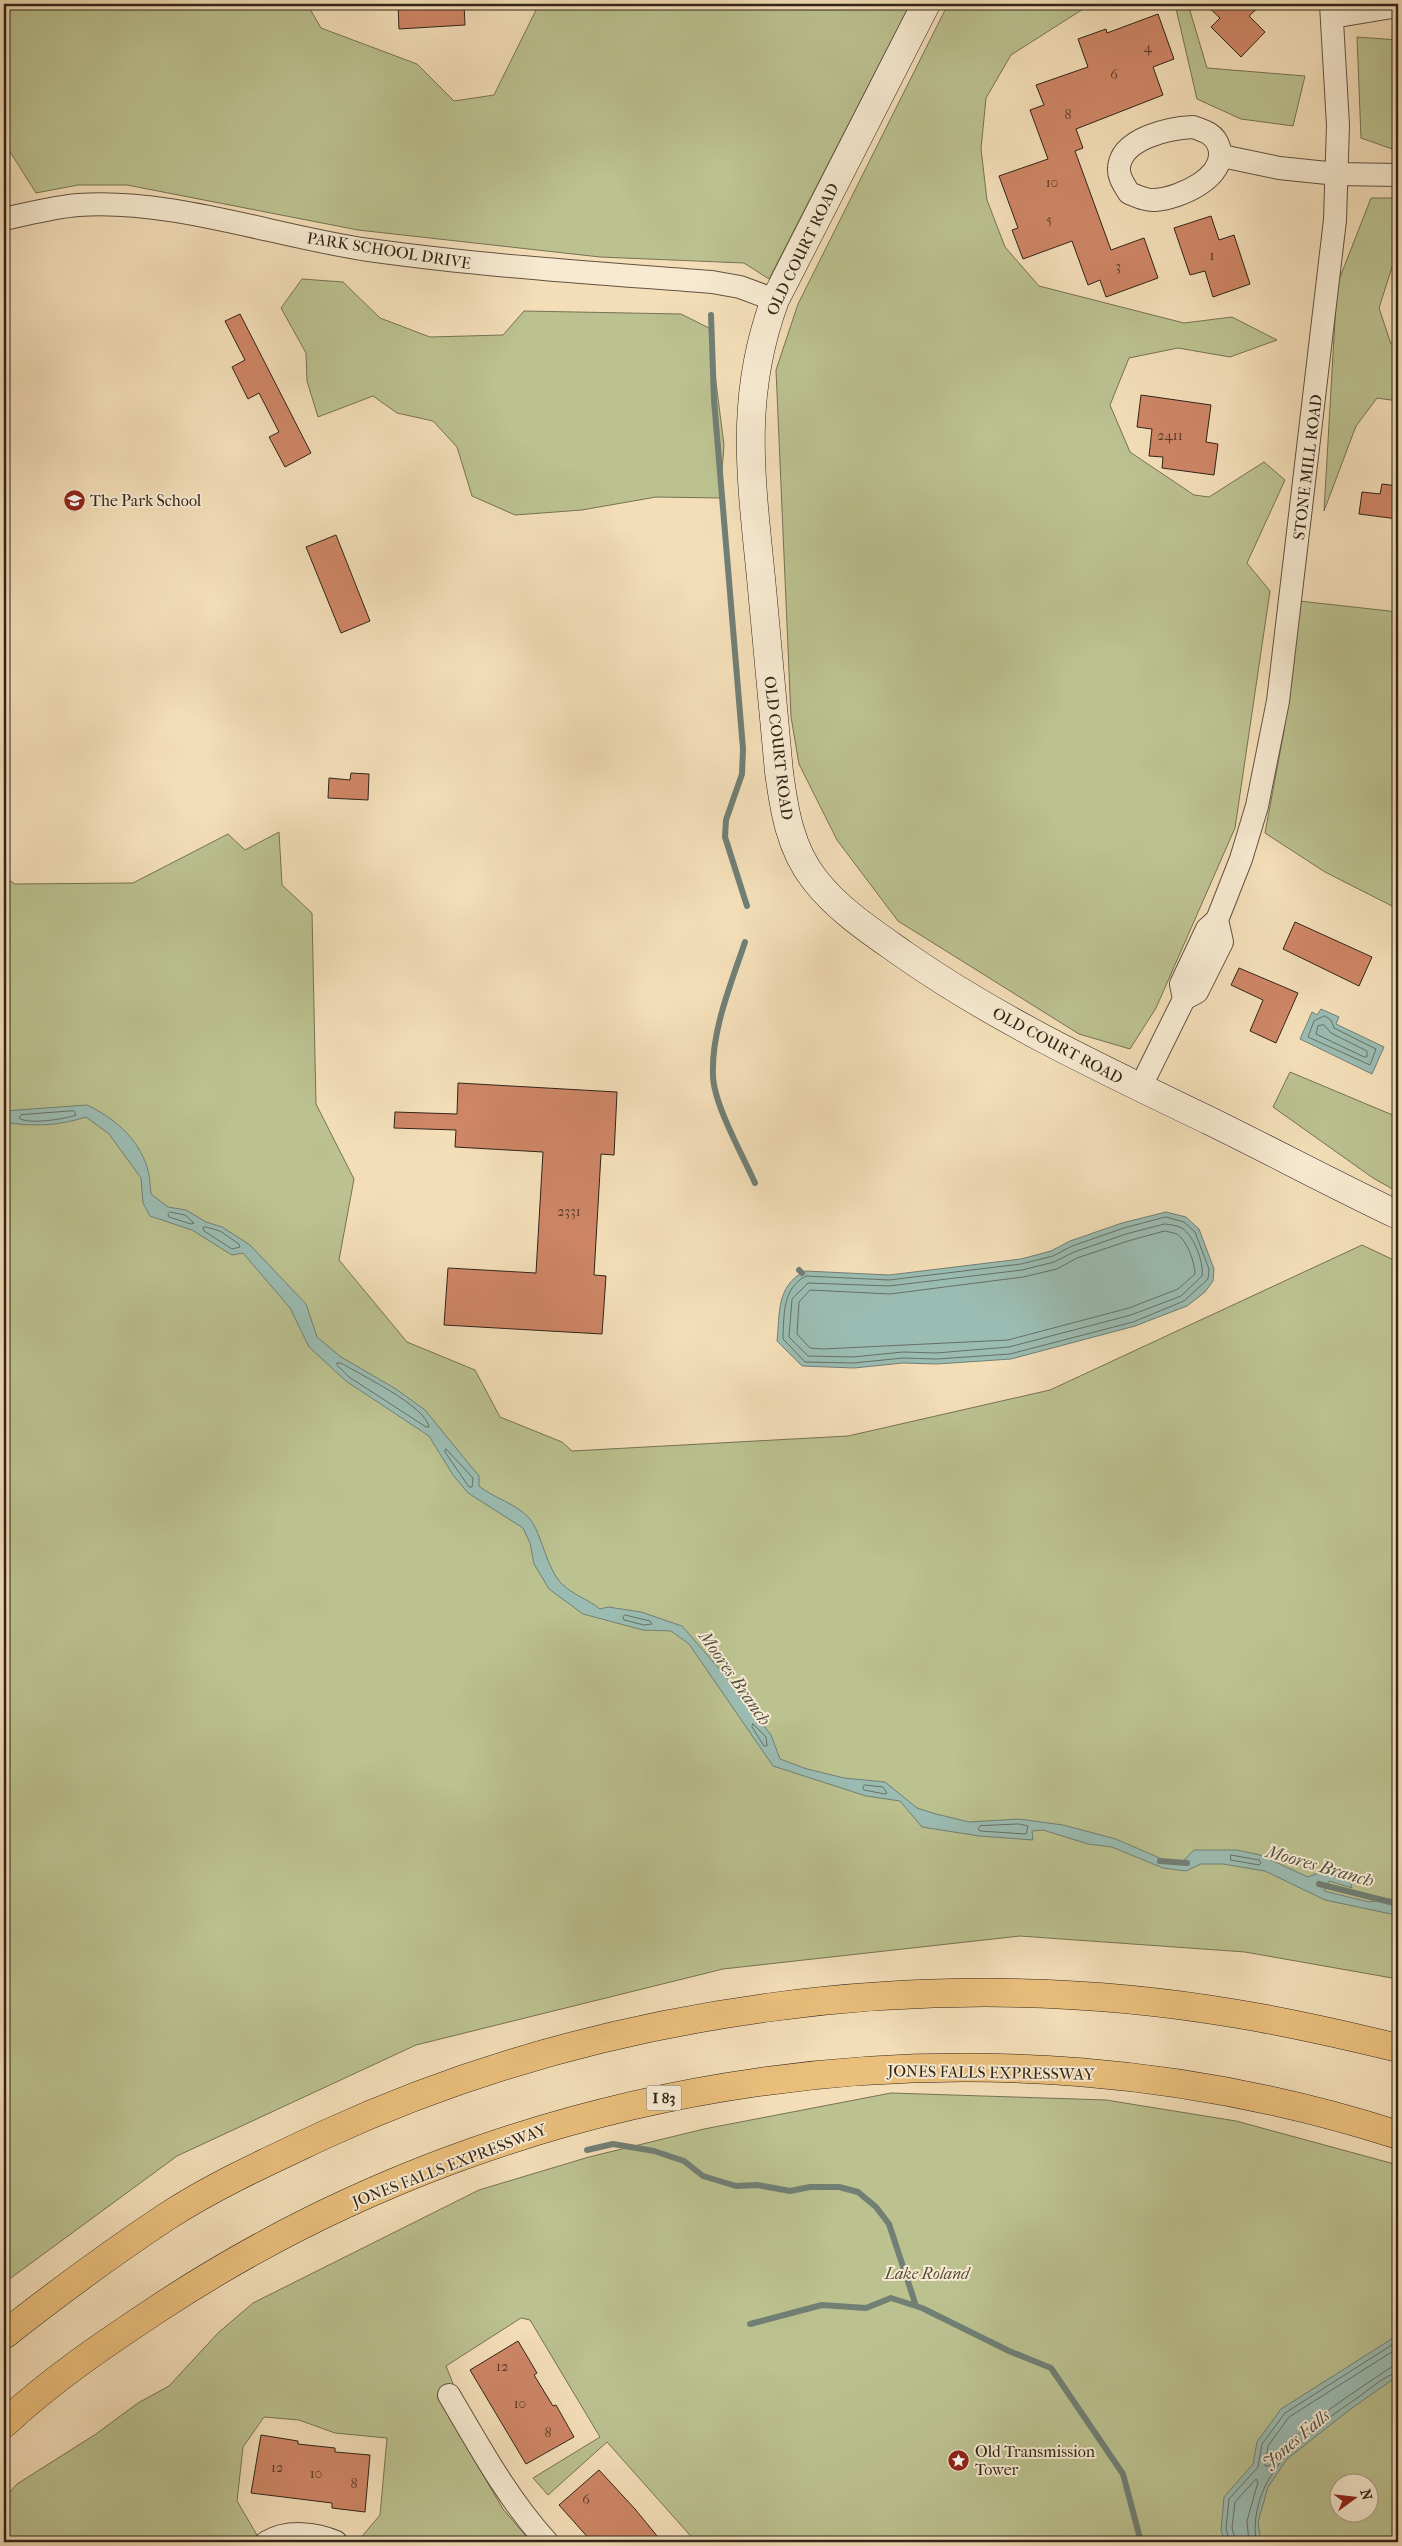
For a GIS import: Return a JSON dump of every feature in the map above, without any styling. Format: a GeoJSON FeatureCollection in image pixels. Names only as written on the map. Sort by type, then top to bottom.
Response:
{"type":"FeatureCollection","features":[{"type":"Feature","properties":{"kind":"highway"},"geometry":{"type":"LineString","coordinates":[[4,2335],[62,2289],[169,2216],[270,2160],[371,2113],[466,2077],[550,2051],[631,2031],[714,2015],[869,1998],[958,1994],[1046,1995],[1127,2000],[1235,2013],[1398,2048]]}},
{"type":"Feature","properties":{"kind":"highway","name":"JONES FALLS EXPRESSWAY"},"geometry":{"type":"LineString","coordinates":[[4,2424],[101,2346],[205,2277],[299,2225],[398,2181],[491,2146],[573,2119],[651,2100],[738,2085],[882,2069],[1043,2069],[1117,2075],[1218,2089],[1302,2108],[1398,2135]]}},
{"type":"Feature","properties":{"kind":"main road","name":"OLD COURT ROAD"},"geometry":{"type":"LineString","coordinates":[[926,4],[775,300],[764,330],[752,386],[752,486],[779,772],[784,808],[796,847],[815,880],[846,912],[874,934],[938,978],[1000,1016],[1140,1088],[1398,1215]]}},
{"type":"Feature","properties":{"kind":"street"},"geometry":{"type":"LineString","coordinates":[[1331,11],[1398,6]]}},
{"type":"Feature","properties":{"kind":"street","name":"STONE MILL ROAD"},"geometry":{"type":"LineString","coordinates":[[1140,1088],[1184,999],[1181,984],[1207,929],[1217,920],[1257,806],[1278,701],[1330,270],[1337,174],[1336,69],[1331,11]]}},
{"type":"Feature","properties":{"kind":"street"},"geometry":{"type":"LineString","coordinates":[[1222,156],[1278,168],[1337,174],[1398,174]]}},
{"type":"Feature","properties":{"kind":"street","name":"PARK SCHOOL DRIVE"},"geometry":{"type":"LineString","coordinates":[[4,219],[78,205],[168,210],[367,250],[472,263],[712,282],[740,287],[775,300]]}},
{"type":"Feature","properties":{"kind":"street"},"geometry":{"type":"LineString","coordinates":[[449,2396],[502,2486],[521,2513],[547,2542]]}},
{"type":"Feature","properties":{"kind":"street"},"geometry":{"type":"LineString","coordinates":[[267,2542],[285,2536],[307,2534],[324,2537],[336,2542]]}},
{"type":"Feature","properties":{"kind":"green space"},"geometry":{"type":"Polygon","coordinates":[[[4,4],[307,4],[321,28],[417,64],[454,101],[494,95],[539,4],[910,4],[769,279],[744,263],[600,257],[358,230],[127,185],[78,185],[36,193],[4,142],[4,4]]]}},
{"type":"Feature","properties":{"kind":"green space"},"geometry":{"type":"Polygon","coordinates":[[[948,4],[1091,4],[1011,55],[986,98],[981,149],[987,200],[1005,247],[1039,286],[1184,323],[1232,317],[1277,340],[1230,357],[1178,348],[1129,358],[1110,405],[1130,452],[1194,495],[1209,497],[1264,462],[1285,480],[1247,563],[1270,591],[1235,828],[1156,1008],[1130,1049],[1079,1034],[898,921],[837,840],[799,764],[791,717],[776,370],[798,304],[948,4]]]}},
{"type":"Feature","properties":{"kind":"green space"},"geometry":{"type":"Polygon","coordinates":[[[1175,4],[1188,4],[1207,68],[1305,76],[1293,126],[1241,119],[1197,99],[1175,4]]]}},
{"type":"Feature","properties":{"kind":"green space"},"geometry":{"type":"Polygon","coordinates":[[[1357,37],[1398,40],[1398,151],[1361,138],[1357,37]]]}},
{"type":"Feature","properties":{"kind":"green space"},"geometry":{"type":"Polygon","coordinates":[[[1371,198],[1398,198],[1398,248],[1379,308],[1391,344],[1398,345],[1398,401],[1377,398],[1356,426],[1324,511],[1337,285],[1371,198]]]}},
{"type":"Feature","properties":{"kind":"green space"},"geometry":{"type":"Polygon","coordinates":[[[302,279],[343,282],[380,318],[430,337],[503,335],[524,311],[681,314],[709,328],[724,445],[720,498],[656,497],[582,510],[515,515],[472,496],[457,447],[433,421],[397,413],[373,396],[318,417],[307,381],[306,353],[281,308],[302,279]]]}},
{"type":"Feature","properties":{"kind":"green space"},"geometry":{"type":"Polygon","coordinates":[[[1299,601],[1398,612],[1398,909],[1325,872],[1265,833],[1284,731],[1299,601]]]}},
{"type":"Feature","properties":{"kind":"green space"},"geometry":{"type":"Polygon","coordinates":[[[279,832],[282,885],[312,913],[316,1104],[354,1179],[339,1260],[407,1342],[475,1370],[500,1417],[562,1442],[572,1451],[848,1436],[1050,1390],[1362,1245],[1398,1262],[1398,1979],[1245,1952],[1020,1936],[723,1969],[416,2045],[177,2156],[4,2283],[4,877],[15,884],[133,883],[228,834],[245,850],[279,832]]]}},
{"type":"Feature","properties":{"kind":"green space"},"geometry":{"type":"Polygon","coordinates":[[[1290,1072],[1395,1116],[1398,1114],[1398,1192],[1373,1178],[1273,1107],[1290,1072]]]}},
{"type":"Feature","properties":{"kind":"green space","name":"Lake Roland"},"geometry":{"type":"Polygon","coordinates":[[[891,2093],[1106,2100],[1236,2121],[1398,2165],[1398,2542],[696,2542],[607,2442],[548,2495],[533,2478],[600,2437],[530,2320],[521,2318],[446,2366],[454,2386],[437,2397],[503,2509],[531,2542],[467,2542],[465,2540],[458,2542],[360,2542],[358,2541],[380,2515],[387,2438],[335,2433],[299,2420],[264,2417],[243,2447],[237,2501],[257,2535],[247,2542],[4,2542],[4,2499],[17,2484],[96,2434],[138,2403],[169,2386],[218,2333],[253,2303],[479,2190],[589,2157],[704,2129],[891,2093]]]}},
{"type":"Feature","properties":{"kind":"water"},"geometry":{"type":"Polygon","coordinates":[[[1321,1009],[1339,1017],[1336,1024],[1384,1047],[1372,1074],[1300,1039],[1312,1012],[1317,1015],[1321,1009]]]}},
{"type":"Feature","properties":{"kind":"water"},"geometry":{"type":"Polygon","coordinates":[[[87,1105],[107,1116],[124,1130],[138,1147],[148,1170],[151,1194],[168,1207],[186,1210],[206,1222],[222,1227],[250,1245],[306,1304],[317,1337],[341,1357],[396,1389],[425,1410],[479,1476],[479,1486],[512,1505],[530,1519],[538,1533],[552,1570],[566,1588],[600,1609],[608,1607],[641,1612],[682,1626],[723,1673],[771,1735],[780,1759],[807,1769],[844,1778],[885,1782],[917,1808],[936,1814],[969,1822],[1019,1819],[1063,1825],[1116,1839],[1171,1863],[1180,1864],[1194,1850],[1237,1850],[1260,1855],[1308,1877],[1324,1871],[1350,1881],[1352,1888],[1329,1881],[1324,1891],[1369,1902],[1389,1899],[1398,1901],[1398,1911],[1391,1914],[1325,1900],[1265,1871],[1223,1864],[1201,1864],[1186,1871],[1163,1868],[1112,1847],[1088,1844],[1043,1830],[1032,1831],[1033,1840],[979,1836],[922,1827],[900,1801],[866,1796],[773,1766],[689,1644],[671,1631],[643,1630],[583,1614],[549,1589],[534,1564],[530,1543],[523,1528],[468,1493],[453,1475],[429,1436],[346,1381],[309,1347],[290,1308],[243,1253],[232,1255],[192,1230],[150,1216],[143,1203],[141,1178],[109,1134],[86,1117],[45,1125],[4,1122],[4,1111],[87,1105]]]}},
{"type":"Feature","properties":{"kind":"water"},"geometry":{"type":"Polygon","coordinates":[[[1166,1212],[1186,1217],[1199,1229],[1214,1269],[1213,1281],[1205,1292],[1187,1306],[1135,1326],[1011,1359],[937,1364],[903,1363],[854,1368],[802,1366],[777,1341],[781,1301],[784,1292],[796,1277],[805,1271],[889,1275],[1021,1259],[1051,1251],[1070,1241],[1122,1223],[1166,1212]]]}},
{"type":"Feature","properties":{"kind":"water","name":"Jones Falls"},"geometry":{"type":"Polygon","coordinates":[[[1398,2335],[1398,2376],[1352,2408],[1287,2459],[1268,2487],[1258,2522],[1261,2542],[1225,2542],[1221,2530],[1224,2497],[1253,2464],[1257,2442],[1281,2409],[1398,2335]]]}},
{"type":"Feature","properties":{"kind":"building"},"geometry":{"type":"Polygon","coordinates":[[[398,4],[464,4],[465,25],[399,29],[398,4]]]}},
{"type":"Feature","properties":{"kind":"building"},"geometry":{"type":"Polygon","coordinates":[[[1205,4],[1262,4],[1249,16],[1265,32],[1241,57],[1211,27],[1220,18],[1205,4]]]}},
{"type":"Feature","properties":{"kind":"building"},"geometry":{"type":"Polygon","coordinates":[[[1158,14],[1174,59],[1153,67],[1163,95],[1076,129],[1083,148],[1075,151],[1111,250],[1144,238],[1158,278],[1106,297],[1100,280],[1088,285],[1072,241],[1023,259],[1012,230],[1018,228],[999,176],[1048,159],[1030,110],[1044,105],[1036,85],[1088,67],[1078,39],[1106,29],[1107,33],[1158,14]]]}},
{"type":"Feature","properties":{"kind":"building"},"geometry":{"type":"Polygon","coordinates":[[[1211,216],[1219,240],[1234,235],[1250,284],[1213,297],[1205,271],[1190,275],[1174,228],[1211,216]]]}},
{"type":"Feature","properties":{"kind":"building"},"geometry":{"type":"Polygon","coordinates":[[[240,314],[311,453],[285,467],[269,437],[279,432],[259,393],[248,399],[232,367],[245,360],[225,321],[240,314]]]}},
{"type":"Feature","properties":{"kind":"building"},"geometry":{"type":"Polygon","coordinates":[[[1141,395],[1211,405],[1206,442],[1218,444],[1214,475],[1162,468],[1163,457],[1149,456],[1152,429],[1137,427],[1141,395]]]}},
{"type":"Feature","properties":{"kind":"building"},"geometry":{"type":"Polygon","coordinates":[[[1382,484],[1398,486],[1398,519],[1359,514],[1362,492],[1380,494],[1382,484]]]}},
{"type":"Feature","properties":{"kind":"building"},"geometry":{"type":"Polygon","coordinates":[[[336,535],[370,621],[341,633],[306,547],[336,535]]]}},
{"type":"Feature","properties":{"kind":"building"},"geometry":{"type":"Polygon","coordinates":[[[351,773],[369,774],[368,800],[328,798],[329,778],[350,780],[351,773]]]}},
{"type":"Feature","properties":{"kind":"building"},"geometry":{"type":"Polygon","coordinates":[[[1295,922],[1372,957],[1359,986],[1283,949],[1295,922]]]}},
{"type":"Feature","properties":{"kind":"building"},"geometry":{"type":"Polygon","coordinates":[[[1239,968],[1298,993],[1276,1043],[1250,1031],[1263,1000],[1231,985],[1239,968]]]}},
{"type":"Feature","properties":{"kind":"building"},"geometry":{"type":"Polygon","coordinates":[[[458,1083],[617,1092],[614,1155],[601,1154],[594,1275],[606,1276],[602,1334],[444,1325],[448,1268],[536,1273],[543,1152],[455,1147],[456,1130],[394,1128],[395,1112],[457,1114],[458,1083]]]}},
{"type":"Feature","properties":{"kind":"building"},"geometry":{"type":"Polygon","coordinates":[[[518,2341],[537,2373],[534,2375],[553,2406],[556,2405],[574,2437],[526,2464],[470,2370],[518,2341]]]}},
{"type":"Feature","properties":{"kind":"building"},"geometry":{"type":"Polygon","coordinates":[[[261,2435],[298,2441],[298,2444],[335,2448],[335,2452],[370,2455],[365,2512],[332,2508],[332,2503],[251,2493],[261,2435]]]}},
{"type":"Feature","properties":{"kind":"building"},"geometry":{"type":"Polygon","coordinates":[[[599,2470],[662,2542],[592,2542],[559,2505],[599,2470]]]}},
{"type":"Feature","properties":{"kind":"waterway"},"geometry":{"type":"LineString","coordinates":[[711,315],[714,400],[743,749],[742,774],[726,820],[725,837],[747,906]]}},
{"type":"Feature","properties":{"kind":"waterway"},"geometry":{"type":"LineString","coordinates":[[745,942],[723,1008],[715,1042],[713,1076],[718,1101],[755,1183]]}},
{"type":"Feature","properties":{"kind":"waterway"},"geometry":{"type":"LineString","coordinates":[[799,1270],[802,1273]]}},
{"type":"Feature","properties":{"kind":"waterway","name":"Moores Branch"},"geometry":{"type":"LineString","coordinates":[[1160,1861],[1187,1863]]}},
{"type":"Feature","properties":{"kind":"waterway","name":"Moores Branch"},"geometry":{"type":"LineString","coordinates":[[1319,1884],[1398,1904]]}},
{"type":"Feature","properties":{"kind":"waterway"},"geometry":{"type":"LineString","coordinates":[[587,2150],[613,2144],[654,2151],[684,2161],[703,2176],[736,2186],[757,2185],[790,2191],[810,2187],[839,2187],[858,2192],[876,2207],[889,2224],[916,2306]]}},
{"type":"Feature","properties":{"kind":"waterway"},"geometry":{"type":"LineString","coordinates":[[750,2324],[822,2305],[866,2308],[891,2298],[922,2308],[1009,2351],[1051,2368],[1123,2474],[1141,2542]]}},
{"type":"Feature","properties":{"kind":"place","name":"The Park School"},"geometry":{"type":"Point","coordinates":[74,500]}},
{"type":"Feature","properties":{"kind":"place","name":"Old Transmission Tower"},"geometry":{"type":"Point","coordinates":[959,2460]}}]}
